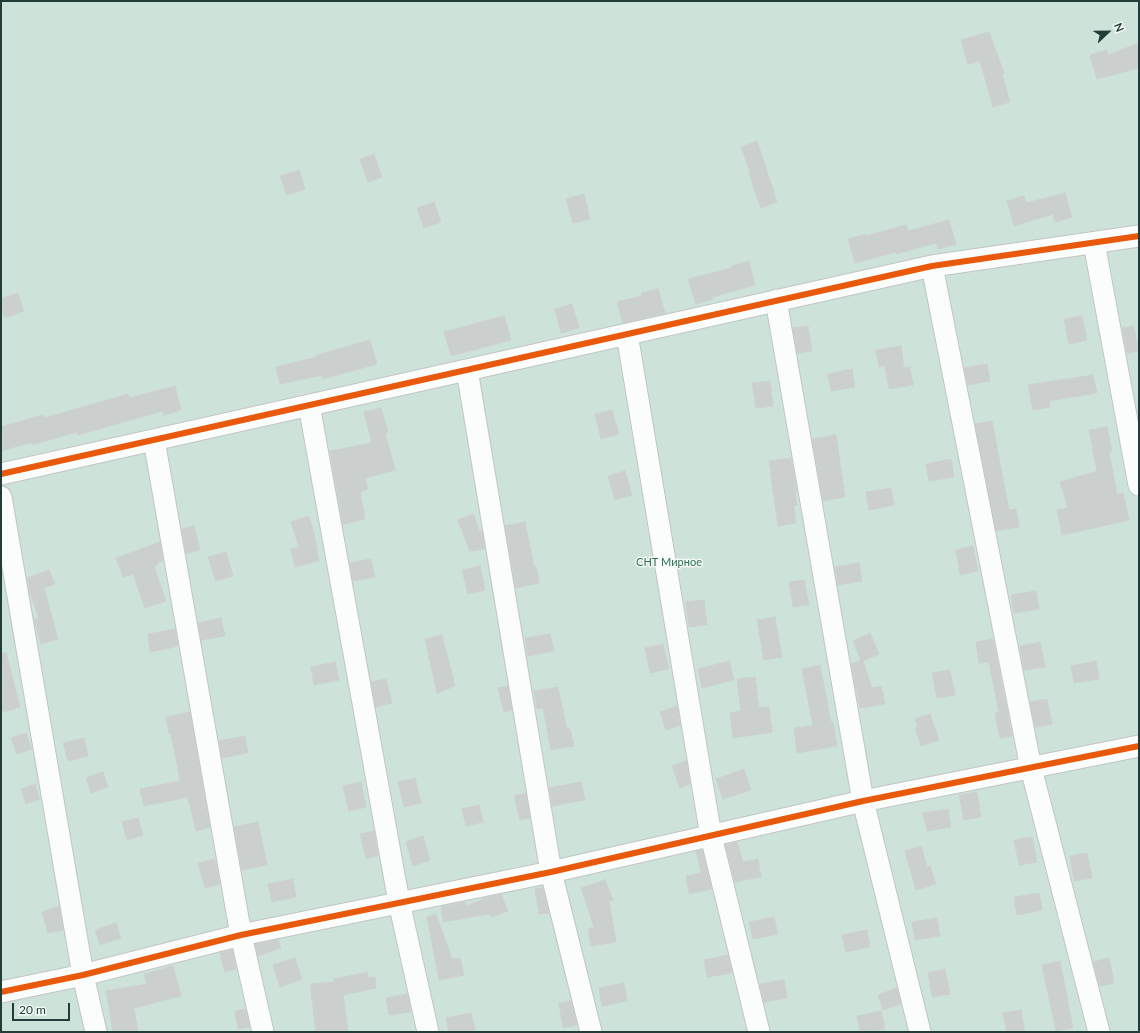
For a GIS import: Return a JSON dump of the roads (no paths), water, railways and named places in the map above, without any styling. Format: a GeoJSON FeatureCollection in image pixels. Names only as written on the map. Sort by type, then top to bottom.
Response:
{"type":"FeatureCollection","features":[{"type":"Feature","properties":{"kind":"street"},"geometry":{"type":"LineString","coordinates":[[1,474],[932,266],[1139,236]]}},
{"type":"Feature","properties":{"kind":"street"},"geometry":{"type":"LineString","coordinates":[[1094,243],[1139,485]]}},
{"type":"Feature","properties":{"kind":"street"},"geometry":{"type":"LineString","coordinates":[[932,266],[1031,768],[1099,1032]]}},
{"type":"Feature","properties":{"kind":"street"},"geometry":{"type":"LineString","coordinates":[[776,300],[863,801],[920,1032]]}},
{"type":"Feature","properties":{"kind":"street"},"geometry":{"type":"LineString","coordinates":[[626,334],[711,836],[759,1032]]}},
{"type":"Feature","properties":{"kind":"street"},"geometry":{"type":"LineString","coordinates":[[466,370],[551,872],[591,1032]]}},
{"type":"Feature","properties":{"kind":"street"},"geometry":{"type":"LineString","coordinates":[[309,405],[399,902],[428,1032]]}},
{"type":"Feature","properties":{"kind":"street"},"geometry":{"type":"LineString","coordinates":[[154,440],[241,935],[263,1032]]}},
{"type":"Feature","properties":{"kind":"street"},"geometry":{"type":"LineString","coordinates":[[1,496],[82,975],[96,1032]]}},
{"type":"Feature","properties":{"kind":"street"},"geometry":{"type":"LineString","coordinates":[[1,992],[82,975],[241,935],[551,872],[863,801],[1139,746]]}},
{"type":"Feature","properties":{"kind":"park label","name":"СНТ Мирное"},"geometry":{"type":"Point","coordinates":[669,562]}}]}
